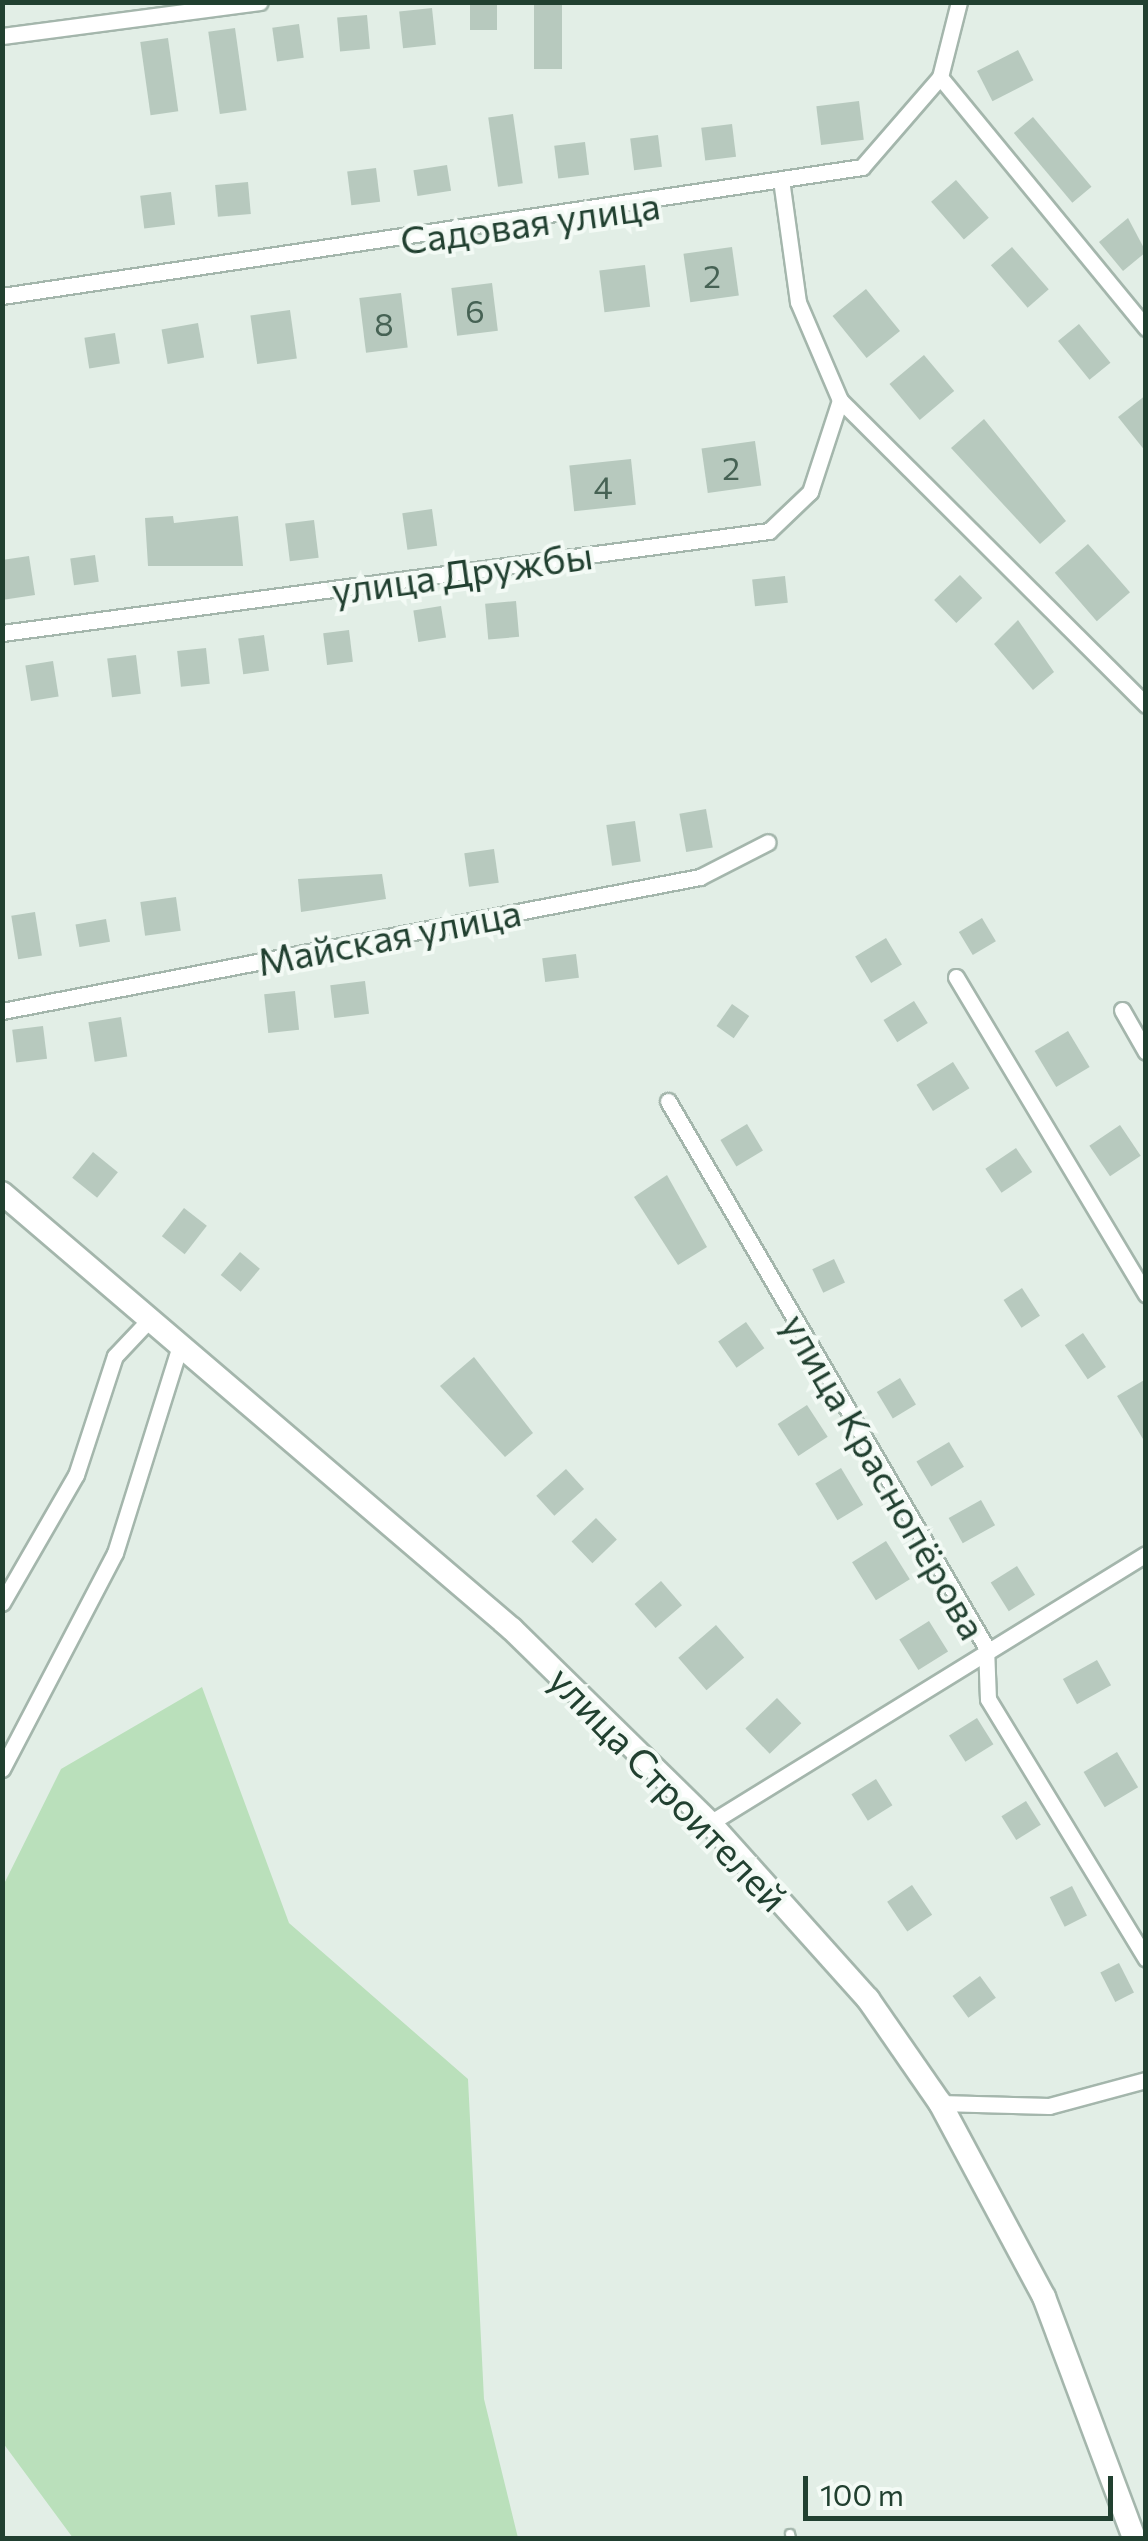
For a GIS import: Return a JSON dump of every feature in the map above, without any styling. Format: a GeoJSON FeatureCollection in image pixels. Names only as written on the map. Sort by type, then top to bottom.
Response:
{"type":"FeatureCollection","features":[{"type":"Feature","properties":{"kind":"street"},"geometry":{"type":"LineString","coordinates":[[2,36],[260,2]]}},
{"type":"Feature","properties":{"kind":"street","name":"Садовая улица"},"geometry":{"type":"LineString","coordinates":[[2,296],[782,186],[862,168],[940,77],[959,2]]}},
{"type":"Feature","properties":{"kind":"street"},"geometry":{"type":"LineString","coordinates":[[940,77],[1146,328]]}},
{"type":"Feature","properties":{"kind":"street"},"geometry":{"type":"LineString","coordinates":[[782,186],[798,302],[840,400],[1146,705]]}},
{"type":"Feature","properties":{"kind":"street","name":"улица Дружбы"},"geometry":{"type":"LineString","coordinates":[[2,633],[768,531],[810,492],[840,400]]}},
{"type":"Feature","properties":{"kind":"street","name":"Майская улица"},"geometry":{"type":"LineString","coordinates":[[2,1010],[700,877],[768,842]]}},
{"type":"Feature","properties":{"kind":"street"},"geometry":{"type":"LineString","coordinates":[[956,977],[1146,1294]]}},
{"type":"Feature","properties":{"kind":"street"},"geometry":{"type":"LineString","coordinates":[[1122,1010],[1146,1052]]}},
{"type":"Feature","properties":{"kind":"street","name":"улица Краснопёрова"},"geometry":{"type":"LineString","coordinates":[[668,1100],[986,1647],[988,1699],[1146,1958]]}},
{"type":"Feature","properties":{"kind":"street","name":"улица Строителей"},"geometry":{"type":"LineString","coordinates":[[2,1193],[512,1629],[710,1823],[868,1999],[940,2103],[1044,2297],[1134,2538]]}},
{"type":"Feature","properties":{"kind":"street"},"geometry":{"type":"LineString","coordinates":[[2,1603],[76,1475],[115,1356],[149,1320]]}},
{"type":"Feature","properties":{"kind":"street"},"geometry":{"type":"LineString","coordinates":[[2,1768],[114,1553],[180,1346]]}},
{"type":"Feature","properties":{"kind":"street"},"geometry":{"type":"LineString","coordinates":[[710,1823],[986,1647],[1146,1554]]}},
{"type":"Feature","properties":{"kind":"street"},"geometry":{"type":"LineString","coordinates":[[940,2103],[1050,2106],[1146,2080]]}},
{"type":"Feature","properties":{"kind":"green space"},"geometry":{"type":"Polygon","coordinates":[[[202,1687],[289,1923],[468,2079],[484,2399],[518,2538],[73,2538],[3,2443],[3,1886],[61,1769],[202,1687]]]}},
{"type":"Feature","properties":{"kind":"building"},"geometry":{"type":"Polygon","coordinates":[[[470,2],[497,2],[497,30],[470,30],[470,2]]]}},
{"type":"Feature","properties":{"kind":"building"},"geometry":{"type":"Polygon","coordinates":[[[534,2],[562,2],[562,69],[534,69],[534,2]]]}},
{"type":"Feature","properties":{"kind":"building"},"geometry":{"type":"Polygon","coordinates":[[[432,8],[436,45],[403,48],[399,11],[432,8]]]}},
{"type":"Feature","properties":{"kind":"building"},"geometry":{"type":"Polygon","coordinates":[[[367,15],[370,49],[340,51],[337,18],[367,15]]]}},
{"type":"Feature","properties":{"kind":"building"},"geometry":{"type":"Polygon","coordinates":[[[299,24],[304,58],[277,61],[272,28],[299,24]]]}},
{"type":"Feature","properties":{"kind":"building"},"geometry":{"type":"Polygon","coordinates":[[[235,28],[247,110],[220,114],[208,32],[235,28]]]}},
{"type":"Feature","properties":{"kind":"building"},"geometry":{"type":"Polygon","coordinates":[[[168,38],[178,111],[151,115],[140,42],[168,38]]]}},
{"type":"Feature","properties":{"kind":"building"},"geometry":{"type":"Polygon","coordinates":[[[1018,50],[1033,80],[992,101],[977,71],[1018,50]]]}},
{"type":"Feature","properties":{"kind":"building"},"geometry":{"type":"Polygon","coordinates":[[[859,101],[864,140],[821,145],[816,106],[859,101]]]}},
{"type":"Feature","properties":{"kind":"building"},"geometry":{"type":"Polygon","coordinates":[[[513,114],[523,183],[498,187],[488,117],[513,114]]]}},
{"type":"Feature","properties":{"kind":"building"},"geometry":{"type":"Polygon","coordinates":[[[1033,117],[1091,187],[1072,203],[1014,133],[1033,117]]]}},
{"type":"Feature","properties":{"kind":"building"},"geometry":{"type":"Polygon","coordinates":[[[732,124],[736,157],[705,161],[701,128],[732,124]]]}},
{"type":"Feature","properties":{"kind":"building"},"geometry":{"type":"Polygon","coordinates":[[[658,135],[662,167],[634,170],[630,138],[658,135]]]}},
{"type":"Feature","properties":{"kind":"building"},"geometry":{"type":"Polygon","coordinates":[[[585,142],[589,175],[558,179],[554,146],[585,142]]]}},
{"type":"Feature","properties":{"kind":"building"},"geometry":{"type":"Polygon","coordinates":[[[447,165],[451,191],[417,196],[413,170],[447,165]]]}},
{"type":"Feature","properties":{"kind":"building"},"geometry":{"type":"Polygon","coordinates":[[[376,168],[380,202],[351,205],[347,172],[376,168]]]}},
{"type":"Feature","properties":{"kind":"building"},"geometry":{"type":"Polygon","coordinates":[[[956,180],[989,218],[964,239],[931,202],[956,180]]]}},
{"type":"Feature","properties":{"kind":"building"},"geometry":{"type":"Polygon","coordinates":[[[248,182],[251,214],[218,217],[215,185],[248,182]]]}},
{"type":"Feature","properties":{"kind":"building"},"geometry":{"type":"Polygon","coordinates":[[[171,192],[175,225],[144,229],[140,196],[171,192]]]}},
{"type":"Feature","properties":{"kind":"building"},"geometry":{"type":"Polygon","coordinates":[[[1128,218],[1146,252],[1123,271],[1099,242],[1128,218]]]}},
{"type":"Feature","properties":{"kind":"building"},"geometry":{"type":"Polygon","coordinates":[[[732,247],[739,296],[690,302],[683,254],[732,247]]]}},
{"type":"Feature","properties":{"kind":"building"},"geometry":{"type":"Polygon","coordinates":[[[1012,247],[1049,289],[1028,308],[991,265],[1012,247]]]}},
{"type":"Feature","properties":{"kind":"building"},"geometry":{"type":"Polygon","coordinates":[[[645,265],[650,307],[604,312],[599,271],[645,265]]]}},
{"type":"Feature","properties":{"kind":"building"},"geometry":{"type":"Polygon","coordinates":[[[492,283],[498,331],[457,336],[451,288],[492,283]]]}},
{"type":"Feature","properties":{"kind":"building"},"geometry":{"type":"Polygon","coordinates":[[[866,289],[900,331],[867,358],[833,316],[866,289]]]}},
{"type":"Feature","properties":{"kind":"building"},"geometry":{"type":"Polygon","coordinates":[[[401,293],[408,348],[366,353],[359,298],[401,293]]]}},
{"type":"Feature","properties":{"kind":"building"},"geometry":{"type":"Polygon","coordinates":[[[290,310],[297,359],[257,364],[250,316],[290,310]]]}},
{"type":"Feature","properties":{"kind":"building"},"geometry":{"type":"Polygon","coordinates":[[[198,323],[204,357],[168,364],[162,329],[198,323]]]}},
{"type":"Feature","properties":{"kind":"building"},"geometry":{"type":"Polygon","coordinates":[[[1079,324],[1110,363],[1089,380],[1058,341],[1079,324]]]}},
{"type":"Feature","properties":{"kind":"building"},"geometry":{"type":"Polygon","coordinates":[[[115,333],[120,364],[89,368],[84,338],[115,333]]]}},
{"type":"Feature","properties":{"kind":"building"},"geometry":{"type":"Polygon","coordinates":[[[924,355],[954,391],[920,420],[890,384],[924,355]]]}},
{"type":"Feature","properties":{"kind":"building"},"geometry":{"type":"Polygon","coordinates":[[[1146,395],[1146,452],[1118,417],[1146,395]]]}},
{"type":"Feature","properties":{"kind":"building"},"geometry":{"type":"Polygon","coordinates":[[[984,419],[1066,521],[1040,544],[951,448],[984,419]]]}},
{"type":"Feature","properties":{"kind":"building"},"geometry":{"type":"Polygon","coordinates":[[[755,441],[761,486],[708,493],[702,449],[755,441]]]}},
{"type":"Feature","properties":{"kind":"building"},"geometry":{"type":"Polygon","coordinates":[[[631,459],[636,505],[574,511],[569,465],[631,459]]]}},
{"type":"Feature","properties":{"kind":"building"},"geometry":{"type":"Polygon","coordinates":[[[432,509],[437,546],[407,550],[402,513],[432,509]]]}},
{"type":"Feature","properties":{"kind":"building"},"geometry":{"type":"Polygon","coordinates":[[[173,516],[174,523],[238,516],[243,566],[148,566],[145,518],[173,516]]]}},
{"type":"Feature","properties":{"kind":"building"},"geometry":{"type":"Polygon","coordinates":[[[314,520],[319,558],[290,561],[285,524],[314,520]]]}},
{"type":"Feature","properties":{"kind":"building"},"geometry":{"type":"Polygon","coordinates":[[[1088,544],[1130,592],[1097,621],[1055,573],[1088,544]]]}},
{"type":"Feature","properties":{"kind":"building"},"geometry":{"type":"Polygon","coordinates":[[[95,555],[99,582],[74,585],[70,558],[95,555]]]}},
{"type":"Feature","properties":{"kind":"building"},"geometry":{"type":"Polygon","coordinates":[[[29,556],[35,595],[2,600],[2,560],[29,556]]]}},
{"type":"Feature","properties":{"kind":"building"},"geometry":{"type":"Polygon","coordinates":[[[960,575],[982,598],[956,623],[934,600],[960,575]]]}},
{"type":"Feature","properties":{"kind":"building"},"geometry":{"type":"Polygon","coordinates":[[[785,576],[788,603],[755,606],[752,579],[785,576]]]}},
{"type":"Feature","properties":{"kind":"building"},"geometry":{"type":"Polygon","coordinates":[[[516,601],[519,637],[488,640],[485,604],[516,601]]]}},
{"type":"Feature","properties":{"kind":"building"},"geometry":{"type":"Polygon","coordinates":[[[441,606],[446,638],[418,642],[413,610],[441,606]]]}},
{"type":"Feature","properties":{"kind":"building"},"geometry":{"type":"Polygon","coordinates":[[[1018,620],[1054,672],[1033,690],[994,644],[1018,620]]]}},
{"type":"Feature","properties":{"kind":"building"},"geometry":{"type":"Polygon","coordinates":[[[349,630],[353,662],[327,665],[323,633],[349,630]]]}},
{"type":"Feature","properties":{"kind":"building"},"geometry":{"type":"Polygon","coordinates":[[[264,635],[269,671],[243,674],[238,639],[264,635]]]}},
{"type":"Feature","properties":{"kind":"building"},"geometry":{"type":"Polygon","coordinates":[[[206,648],[210,684],[181,687],[177,651],[206,648]]]}},
{"type":"Feature","properties":{"kind":"building"},"geometry":{"type":"Polygon","coordinates":[[[136,655],[141,694],[112,697],[107,659],[136,655]]]}},
{"type":"Feature","properties":{"kind":"building"},"geometry":{"type":"Polygon","coordinates":[[[53,661],[59,697],[31,701],[25,665],[53,661]]]}},
{"type":"Feature","properties":{"kind":"building"},"geometry":{"type":"Polygon","coordinates":[[[706,809],[713,847],[686,852],[679,814],[706,809]]]}},
{"type":"Feature","properties":{"kind":"building"},"geometry":{"type":"Polygon","coordinates":[[[635,821],[641,862],[612,866],[606,825],[635,821]]]}},
{"type":"Feature","properties":{"kind":"building"},"geometry":{"type":"Polygon","coordinates":[[[494,849],[499,883],[469,887],[464,853],[494,849]]]}},
{"type":"Feature","properties":{"kind":"building"},"geometry":{"type":"Polygon","coordinates":[[[382,874],[386,899],[301,912],[298,879],[382,874]]]}},
{"type":"Feature","properties":{"kind":"building"},"geometry":{"type":"Polygon","coordinates":[[[176,897],[181,931],[145,936],[140,902],[176,897]]]}},
{"type":"Feature","properties":{"kind":"building"},"geometry":{"type":"Polygon","coordinates":[[[35,912],[42,955],[18,959],[11,916],[35,912]]]}},
{"type":"Feature","properties":{"kind":"building"},"geometry":{"type":"Polygon","coordinates":[[[982,918],[996,941],[973,955],[959,932],[982,918]]]}},
{"type":"Feature","properties":{"kind":"building"},"geometry":{"type":"Polygon","coordinates":[[[106,919],[110,942],[79,947],[75,924],[106,919]]]}},
{"type":"Feature","properties":{"kind":"building"},"geometry":{"type":"Polygon","coordinates":[[[886,938],[902,965],[871,983],[855,957],[886,938]]]}},
{"type":"Feature","properties":{"kind":"building"},"geometry":{"type":"Polygon","coordinates":[[[576,954],[579,978],[545,982],[542,958],[576,954]]]}},
{"type":"Feature","properties":{"kind":"building"},"geometry":{"type":"Polygon","coordinates":[[[365,981],[369,1014],[334,1018],[330,985],[365,981]]]}},
{"type":"Feature","properties":{"kind":"building"},"geometry":{"type":"Polygon","coordinates":[[[295,991],[299,1030],[268,1033],[264,994],[295,991]]]}},
{"type":"Feature","properties":{"kind":"building"},"geometry":{"type":"Polygon","coordinates":[[[914,1001],[928,1023],[897,1042],[883,1020],[914,1001]]]}},
{"type":"Feature","properties":{"kind":"building"},"geometry":{"type":"Polygon","coordinates":[[[732,1004],[749,1016],[734,1038],[717,1026],[732,1004]]]}},
{"type":"Feature","properties":{"kind":"building"},"geometry":{"type":"Polygon","coordinates":[[[121,1017],[127,1057],[95,1062],[88,1022],[121,1017]]]}},
{"type":"Feature","properties":{"kind":"building"},"geometry":{"type":"Polygon","coordinates":[[[43,1026],[47,1059],[16,1063],[12,1030],[43,1026]]]}},
{"type":"Feature","properties":{"kind":"building"},"geometry":{"type":"Polygon","coordinates":[[[1068,1031],[1090,1067],[1056,1087],[1035,1051],[1068,1031]]]}},
{"type":"Feature","properties":{"kind":"building"},"geometry":{"type":"Polygon","coordinates":[[[953,1062],[969,1088],[933,1111],[917,1085],[953,1062]]]}},
{"type":"Feature","properties":{"kind":"building"},"geometry":{"type":"Polygon","coordinates":[[[747,1124],[763,1151],[736,1167],[720,1140],[747,1124]]]}},
{"type":"Feature","properties":{"kind":"building"},"geometry":{"type":"Polygon","coordinates":[[[1120,1125],[1141,1156],[1110,1176],[1089,1146],[1120,1125]]]}},
{"type":"Feature","properties":{"kind":"building"},"geometry":{"type":"Polygon","coordinates":[[[1016,1148],[1032,1172],[1002,1193],[985,1169],[1016,1148]]]}},
{"type":"Feature","properties":{"kind":"building"},"geometry":{"type":"Polygon","coordinates":[[[93,1152],[118,1172],[97,1198],[72,1178],[93,1152]]]}},
{"type":"Feature","properties":{"kind":"building"},"geometry":{"type":"Polygon","coordinates":[[[667,1175],[707,1247],[678,1265],[634,1197],[667,1175]]]}},
{"type":"Feature","properties":{"kind":"building"},"geometry":{"type":"Polygon","coordinates":[[[184,1208],[207,1226],[185,1254],[162,1236],[184,1208]]]}},
{"type":"Feature","properties":{"kind":"building"},"geometry":{"type":"Polygon","coordinates":[[[240,1252],[260,1269],[241,1292],[221,1275],[240,1252]]]}},
{"type":"Feature","properties":{"kind":"building"},"geometry":{"type":"Polygon","coordinates":[[[834,1259],[845,1283],[823,1293],[812,1269],[834,1259]]]}},
{"type":"Feature","properties":{"kind":"building"},"geometry":{"type":"Polygon","coordinates":[[[1022,1288],[1040,1316],[1022,1328],[1004,1300],[1022,1288]]]}},
{"type":"Feature","properties":{"kind":"building"},"geometry":{"type":"Polygon","coordinates":[[[746,1322],[764,1348],[737,1368],[718,1342],[746,1322]]]}},
{"type":"Feature","properties":{"kind":"building"},"geometry":{"type":"Polygon","coordinates":[[[1083,1333],[1106,1367],[1088,1379],[1065,1345],[1083,1333]]]}},
{"type":"Feature","properties":{"kind":"building"},"geometry":{"type":"Polygon","coordinates":[[[474,1357],[533,1433],[505,1457],[440,1386],[474,1357]]]}},
{"type":"Feature","properties":{"kind":"building"},"geometry":{"type":"Polygon","coordinates":[[[900,1378],[916,1405],[893,1418],[877,1392],[900,1378]]]}},
{"type":"Feature","properties":{"kind":"building"},"geometry":{"type":"Polygon","coordinates":[[[1146,1379],[1146,1444],[1117,1396],[1146,1379]]]}},
{"type":"Feature","properties":{"kind":"building"},"geometry":{"type":"Polygon","coordinates":[[[807,1405],[828,1437],[798,1456],[778,1424],[807,1405]]]}},
{"type":"Feature","properties":{"kind":"building"},"geometry":{"type":"Polygon","coordinates":[[[949,1442],[964,1467],[931,1486],[916,1462],[949,1442]]]}},
{"type":"Feature","properties":{"kind":"building"},"geometry":{"type":"Polygon","coordinates":[[[841,1468],[863,1505],[837,1520],[815,1483],[841,1468]]]}},
{"type":"Feature","properties":{"kind":"building"},"geometry":{"type":"Polygon","coordinates":[[[566,1469],[584,1489],[554,1516],[536,1496],[566,1469]]]}},
{"type":"Feature","properties":{"kind":"building"},"geometry":{"type":"Polygon","coordinates":[[[981,1500],[995,1525],[963,1543],[949,1518],[981,1500]]]}},
{"type":"Feature","properties":{"kind":"building"},"geometry":{"type":"Polygon","coordinates":[[[596,1518],[617,1540],[592,1563],[572,1542],[596,1518]]]}},
{"type":"Feature","properties":{"kind":"building"},"geometry":{"type":"Polygon","coordinates":[[[886,1541],[910,1579],[876,1600],[852,1562],[886,1541]]]}},
{"type":"Feature","properties":{"kind":"building"},"geometry":{"type":"Polygon","coordinates":[[[1017,1566],[1035,1595],[1009,1611],[991,1582],[1017,1566]]]}},
{"type":"Feature","properties":{"kind":"building"},"geometry":{"type":"Polygon","coordinates":[[[661,1581],[682,1605],[656,1628],[635,1604],[661,1581]]]}},
{"type":"Feature","properties":{"kind":"building"},"geometry":{"type":"Polygon","coordinates":[[[929,1621],[948,1652],[918,1670],[899,1640],[929,1621]]]}},
{"type":"Feature","properties":{"kind":"building"},"geometry":{"type":"Polygon","coordinates":[[[716,1625],[744,1657],[706,1690],[678,1658],[716,1625]]]}},
{"type":"Feature","properties":{"kind":"building"},"geometry":{"type":"Polygon","coordinates":[[[1097,1660],[1111,1685],[1077,1704],[1063,1679],[1097,1660]]]}},
{"type":"Feature","properties":{"kind":"building"},"geometry":{"type":"Polygon","coordinates":[[[777,1698],[801,1723],[770,1754],[745,1729],[777,1698]]]}},
{"type":"Feature","properties":{"kind":"building"},"geometry":{"type":"Polygon","coordinates":[[[977,1718],[993,1744],[965,1762],[949,1735],[977,1718]]]}},
{"type":"Feature","properties":{"kind":"building"},"geometry":{"type":"Polygon","coordinates":[[[1117,1752],[1138,1787],[1105,1807],[1084,1772],[1117,1752]]]}},
{"type":"Feature","properties":{"kind":"building"},"geometry":{"type":"Polygon","coordinates":[[[876,1779],[892,1805],[868,1821],[851,1794],[876,1779]]]}},
{"type":"Feature","properties":{"kind":"building"},"geometry":{"type":"Polygon","coordinates":[[[1026,1801],[1041,1825],[1016,1840],[1001,1816],[1026,1801]]]}},
{"type":"Feature","properties":{"kind":"building"},"geometry":{"type":"Polygon","coordinates":[[[912,1885],[932,1915],[907,1932],[887,1902],[912,1885]]]}},
{"type":"Feature","properties":{"kind":"building"},"geometry":{"type":"Polygon","coordinates":[[[1072,1886],[1087,1915],[1065,1927],[1050,1897],[1072,1886]]]}},
{"type":"Feature","properties":{"kind":"building"},"geometry":{"type":"Polygon","coordinates":[[[1119,1963],[1134,1992],[1115,2002],[1100,1973],[1119,1963]]]}},
{"type":"Feature","properties":{"kind":"building"},"geometry":{"type":"Polygon","coordinates":[[[980,1976],[996,1998],[968,2018],[952,1996],[980,1976]]]}}]}
